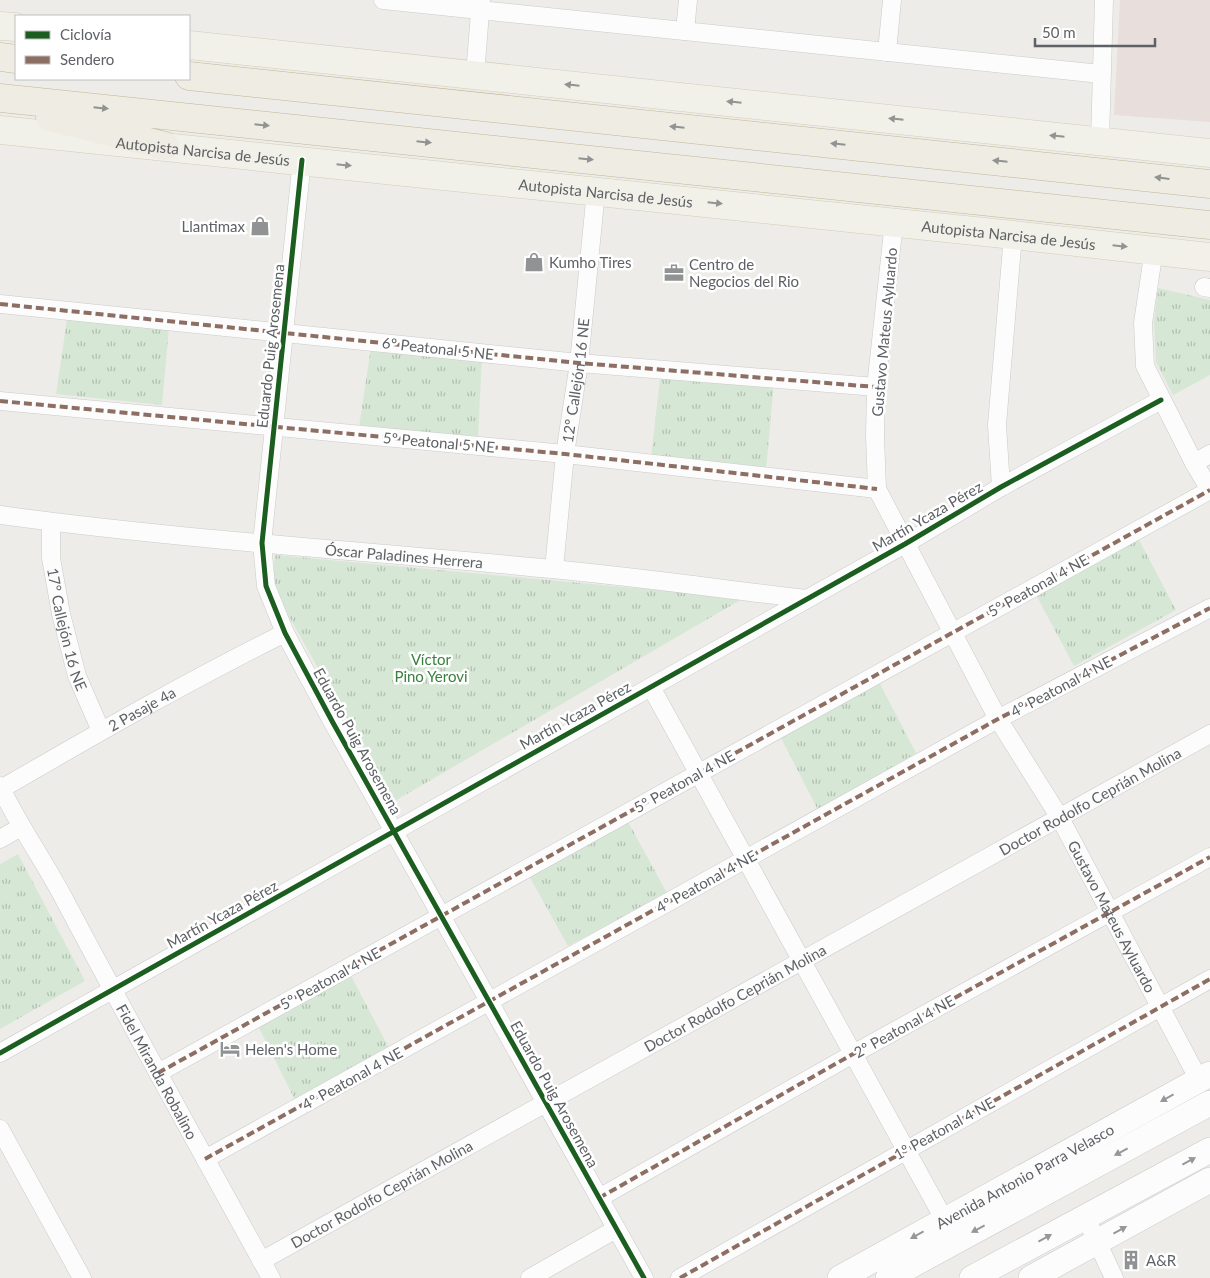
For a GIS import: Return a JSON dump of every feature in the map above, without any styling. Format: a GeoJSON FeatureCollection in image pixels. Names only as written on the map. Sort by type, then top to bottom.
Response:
{"type":"FeatureCollection","features":[{"type":"Feature","properties":{"kind":"highway"},"geometry":{"type":"LineString","coordinates":[[0,52],[15,51]]}},
{"type":"Feature","properties":{"kind":"highway"},"geometry":{"type":"LineString","coordinates":[[0,57],[15,59]]}},
{"type":"Feature","properties":{"kind":"highway"},"geometry":{"type":"LineString","coordinates":[[190,76],[1210,184]]}},
{"type":"Feature","properties":{"kind":"highway","name":"Autopista Narcisa de Jesús"},"geometry":{"type":"LineString","coordinates":[[0,98],[1210,225]]}},
{"type":"Feature","properties":{"kind":"highway"},"geometry":{"type":"LineString","coordinates":[[0,104],[165,146]]}},
{"type":"Feature","properties":{"kind":"main road"},"geometry":{"type":"LineString","coordinates":[[0,26],[15,27]]}},
{"type":"Feature","properties":{"kind":"main road"},"geometry":{"type":"LineString","coordinates":[[190,45],[1210,153]]}},
{"type":"Feature","properties":{"kind":"main road","name":"Autopista Narcisa de Jesús"},"geometry":{"type":"LineString","coordinates":[[0,130],[1210,256]]}},
{"type":"Feature","properties":{"kind":"main road","name":"Avenida Antonio Parra Velasco"},"geometry":{"type":"LineString","coordinates":[[848,1276],[944,1220],[1205,1077]]}},
{"type":"Feature","properties":{"kind":"main road","name":"Avenida Antonio Parra Velasco"},"geometry":{"type":"LineString","coordinates":[[888,1278],[1210,1103]]}},
{"type":"Feature","properties":{"kind":"main road"},"geometry":{"type":"LineString","coordinates":[[972,1278],[1210,1150]]}},
{"type":"Feature","properties":{"kind":"main road"},"geometry":{"type":"LineString","coordinates":[[1031,1278],[1210,1180]]}},
{"type":"Feature","properties":{"kind":"street"},"geometry":{"type":"LineString","coordinates":[[383,0],[481,5],[685,31],[1102,74]]}},
{"type":"Feature","properties":{"kind":"street"},"geometry":{"type":"LineString","coordinates":[[685,31],[688,0]]}},
{"type":"Feature","properties":{"kind":"street"},"geometry":{"type":"LineString","coordinates":[[887,52],[892,0]]}},
{"type":"Feature","properties":{"kind":"street"},"geometry":{"type":"LineString","coordinates":[[1100,141],[1104,0]]}},
{"type":"Feature","properties":{"kind":"street"},"geometry":{"type":"LineString","coordinates":[[475,75],[481,5]]}},
{"type":"Feature","properties":{"kind":"street","name":"Eduardo Puig Arosemena"},"geometry":{"type":"LineString","coordinates":[[302,160],[262,543],[266,586],[285,634],[644,1278]]}},
{"type":"Feature","properties":{"kind":"street","name":"12° Callejón 16 NE"},"geometry":{"type":"LineString","coordinates":[[554,569],[565,454],[579,362],[596,191]]}},
{"type":"Feature","properties":{"kind":"street","name":"Gustavo Mateus Ayluardo"},"geometry":{"type":"LineString","coordinates":[[894,222],[876,387],[875,436],[878,490],[998,718],[1060,818],[1160,1006],[1205,1077]]}},
{"type":"Feature","properties":{"kind":"street"},"geometry":{"type":"LineString","coordinates":[[1001,486],[997,425],[1013,234]]}},
{"type":"Feature","properties":{"kind":"street"},"geometry":{"type":"LineString","coordinates":[[1154,249],[1143,323],[1145,366],[1194,463],[1210,490]]}},
{"type":"Feature","properties":{"kind":"street","name":"6º Peatonal 5 NE"},"geometry":{"type":"LineString","coordinates":[[0,304],[579,362],[876,387]]}},
{"type":"Feature","properties":{"kind":"street","name":"Martín Ycaza Pérez"},"geometry":{"type":"LineString","coordinates":[[0,1053],[905,544],[1001,486],[1161,400]]}},
{"type":"Feature","properties":{"kind":"street","name":"5º Peatonal 5 NE"},"geometry":{"type":"LineString","coordinates":[[0,401],[565,454],[878,490]]}},
{"type":"Feature","properties":{"kind":"street"},"geometry":{"type":"LineString","coordinates":[[1194,463],[1210,454]]}},
{"type":"Feature","properties":{"kind":"street","name":"5º Peatonal 4 NE"},"geometry":{"type":"LineString","coordinates":[[158,1073],[1210,490]]}},
{"type":"Feature","properties":{"kind":"street","name":"Óscar Paladines Herrera"},"geometry":{"type":"LineString","coordinates":[[0,515],[51,522],[262,543],[554,569],[807,599]]}},
{"type":"Feature","properties":{"kind":"street","name":"17° Callejón 16 NE"},"geometry":{"type":"LineString","coordinates":[[51,522],[51,558],[61,614],[77,676],[101,731]]}},
{"type":"Feature","properties":{"kind":"street","name":"4º Peatonal 4 NE"},"geometry":{"type":"LineString","coordinates":[[205,1159],[998,718],[1210,608]]}},
{"type":"Feature","properties":{"kind":"street","name":"2 Pasaje 4a"},"geometry":{"type":"LineString","coordinates":[[1,787],[239,656],[285,634]]}},
{"type":"Feature","properties":{"kind":"street"},"geometry":{"type":"LineString","coordinates":[[651,686],[944,1220]]}},
{"type":"Feature","properties":{"kind":"street","name":"Doctor Rodolfo Ceprián Molina"},"geometry":{"type":"LineString","coordinates":[[261,1261],[546,1102],[803,962],[1210,734]]}},
{"type":"Feature","properties":{"kind":"street","name":"Fidel Miranda Robalino"},"geometry":{"type":"LineString","coordinates":[[1,787],[22,827],[52,876],[112,990],[271,1278]]}},
{"type":"Feature","properties":{"kind":"street"},"geometry":{"type":"LineString","coordinates":[[0,839],[22,827]]}},
{"type":"Feature","properties":{"kind":"street","name":"2º Peatonal 4 NE"},"geometry":{"type":"LineString","coordinates":[[599,1198],[853,1054],[1210,857]]}},
{"type":"Feature","properties":{"kind":"street","name":"1º Peatonal 4 NE"},"geometry":{"type":"LineString","coordinates":[[680,1278],[1210,979]]}},
{"type":"Feature","properties":{"kind":"street"},"geometry":{"type":"LineString","coordinates":[[0,1129],[82,1278]]}},
{"type":"Feature","properties":{"kind":"street"},"geometry":{"type":"LineString","coordinates":[[1085,1216],[1114,1278]]}},
{"type":"Feature","properties":{"kind":"street"},"geometry":{"type":"LineString","coordinates":[[530,1278],[616,1230]]}},
{"type":"Feature","properties":{"kind":"shaded area"},"geometry":{"type":"Polygon","coordinates":[[[1120,0],[1210,0],[1210,122],[1114,115],[1120,0]]]}},
{"type":"Feature","properties":{"kind":"green space"},"geometry":{"type":"Polygon","coordinates":[[[1158,288],[1210,300],[1210,375],[1173,395],[1156,362],[1154,322],[1158,288]]]}},
{"type":"Feature","properties":{"kind":"green space"},"geometry":{"type":"Polygon","coordinates":[[[67,319],[169,328],[162,405],[56,394],[67,319]]]}},
{"type":"Feature","properties":{"kind":"green space"},"geometry":{"type":"Polygon","coordinates":[[[371,347],[482,357],[478,437],[359,427],[371,347]]]}},
{"type":"Feature","properties":{"kind":"green space"},"geometry":{"type":"Polygon","coordinates":[[[661,370],[774,381],[766,471],[651,457],[661,370]]]}},
{"type":"Feature","properties":{"kind":"green space"},"geometry":{"type":"Polygon","coordinates":[[[1137,536],[1176,610],[1074,666],[1035,593],[1137,536]]]}},
{"type":"Feature","properties":{"kind":"green space","name":"Víctor Pino Yerovi"},"geometry":{"type":"Polygon","coordinates":[[[275,555],[744,598],[393,802],[272,586],[275,555]]]}},
{"type":"Feature","properties":{"kind":"green space"},"geometry":{"type":"Polygon","coordinates":[[[878,680],[916,753],[818,810],[780,736],[878,680]]]}},
{"type":"Feature","properties":{"kind":"green space"},"geometry":{"type":"Polygon","coordinates":[[[627,820],[667,893],[568,946],[528,874],[627,820]]]}},
{"type":"Feature","properties":{"kind":"green space"},"geometry":{"type":"Polygon","coordinates":[[[18,854],[85,981],[0,1029],[0,864],[18,854]]]}},
{"type":"Feature","properties":{"kind":"green space"},"geometry":{"type":"Polygon","coordinates":[[[349,972],[389,1048],[295,1100],[256,1022],[349,972]]]}},
{"type":"Feature","properties":{"kind":"marked path"},"geometry":{"type":"LineString","coordinates":[[0,304],[579,363],[876,387]]}},
{"type":"Feature","properties":{"kind":"marked path"},"geometry":{"type":"LineString","coordinates":[[0,401],[565,454],[877,489]]}},
{"type":"Feature","properties":{"kind":"marked path"},"geometry":{"type":"LineString","coordinates":[[158,1073],[1210,490]]}},
{"type":"Feature","properties":{"kind":"marked path"},"geometry":{"type":"LineString","coordinates":[[205,1159],[998,719],[1210,608]]}},
{"type":"Feature","properties":{"kind":"marked path"},"geometry":{"type":"LineString","coordinates":[[599,1198],[853,1054],[1210,857]]}},
{"type":"Feature","properties":{"kind":"marked path"},"geometry":{"type":"LineString","coordinates":[[680,1278],[1210,979]]}},
{"type":"Feature","properties":{"kind":"cycle path"},"geometry":{"type":"LineString","coordinates":[[302,160],[262,543],[266,586],[285,633],[332,721],[644,1278]]}},
{"type":"Feature","properties":{"kind":"cycle path"},"geometry":{"type":"LineString","coordinates":[[0,1053],[905,544],[1001,487],[1161,400]]}},
{"type":"Feature","properties":{"kind":"place","name":"Llantimax"},"geometry":{"type":"Point","coordinates":[260,226]}},
{"type":"Feature","properties":{"kind":"place","name":"Kumho Tires"},"geometry":{"type":"Point","coordinates":[534,262]}},
{"type":"Feature","properties":{"kind":"place","name":"Centro de Negocios del Rio"},"geometry":{"type":"Point","coordinates":[674,273]}},
{"type":"Feature","properties":{"kind":"place","name":"Helen's Home"},"geometry":{"type":"Point","coordinates":[230,1049]}},
{"type":"Feature","properties":{"kind":"place","name":"A&R"},"geometry":{"type":"Point","coordinates":[1131,1260]}}]}
